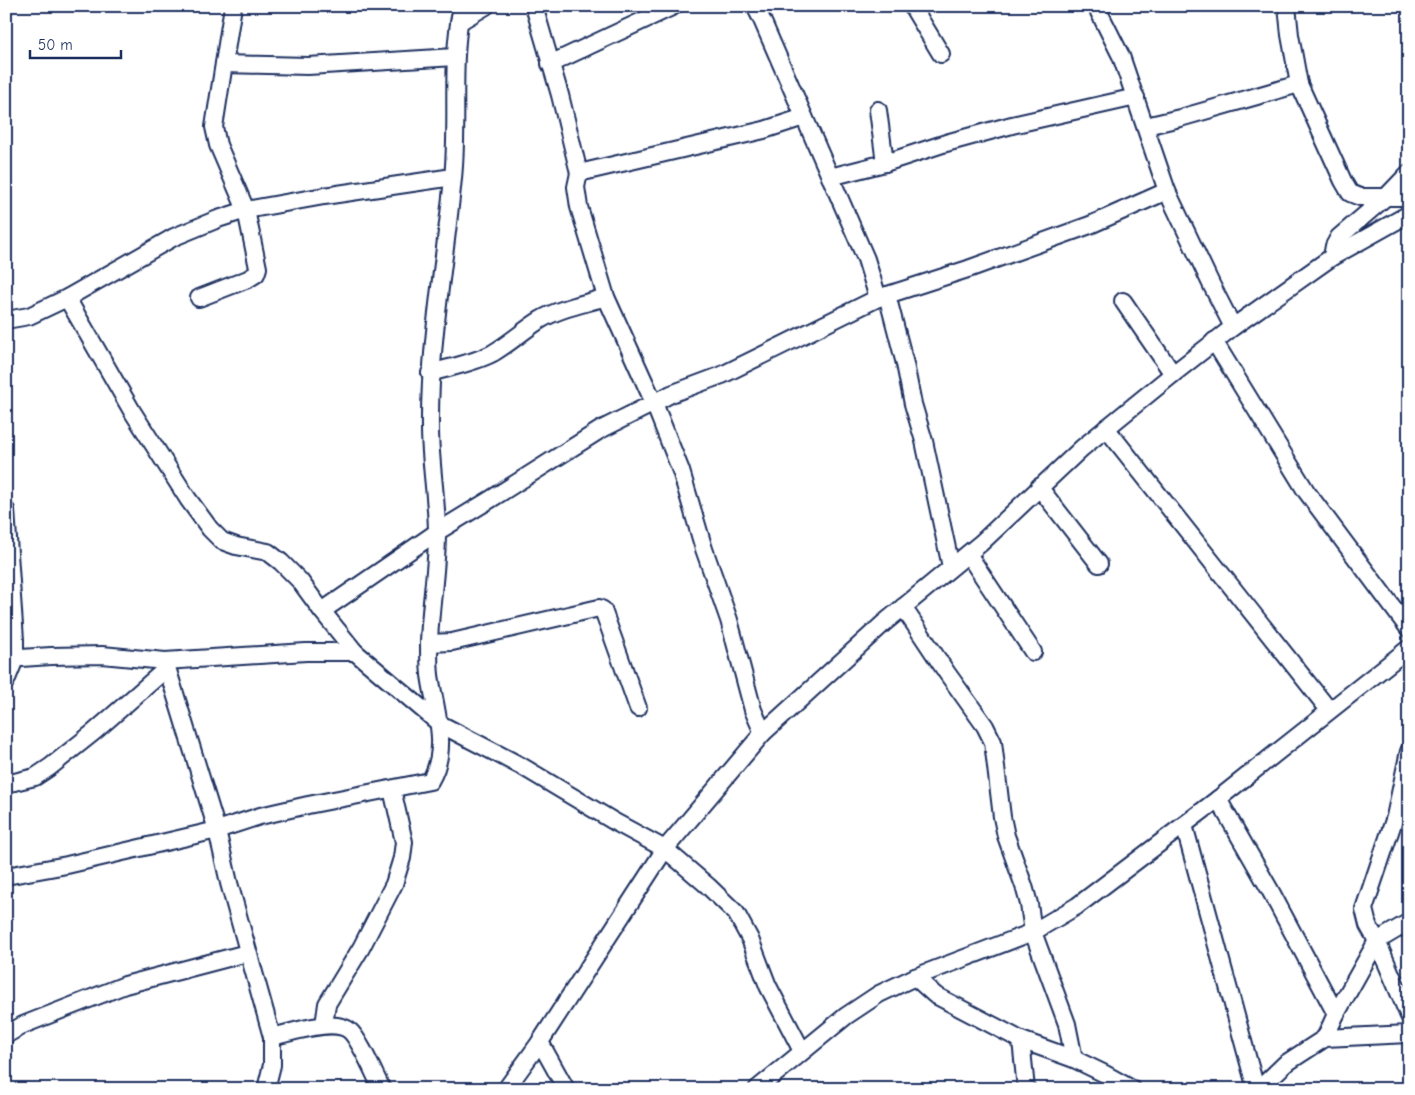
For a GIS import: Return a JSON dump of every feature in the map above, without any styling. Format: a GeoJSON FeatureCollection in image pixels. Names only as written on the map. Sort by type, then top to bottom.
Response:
{"type":"FeatureCollection","features":[{"type":"Feature","properties":{"kind":"street"},"geometry":{"type":"LineString","coordinates":[[199,298],[248,279],[256,274],[258,259],[246,210],[216,137],[214,127],[233,6]]}},
{"type":"Feature","properties":{"kind":"street"},"geometry":{"type":"LineString","coordinates":[[6,876],[67,865],[217,830],[260,816],[308,805],[430,782],[436,772],[440,757],[440,724],[430,674],[429,643],[437,532],[430,429],[430,373],[453,177],[456,109],[455,57],[460,14],[486,6]]}},
{"type":"Feature","properties":{"kind":"street"},"geometry":{"type":"LineString","coordinates":[[534,6],[560,95],[579,173],[576,187],[579,207],[606,297],[654,403],[681,471],[704,549],[731,629],[753,710],[763,733]]}},
{"type":"Feature","properties":{"kind":"street"},"geometry":{"type":"LineString","coordinates":[[550,64],[674,6]]}},
{"type":"Feature","properties":{"kind":"street"},"geometry":{"type":"LineString","coordinates":[[755,6],[882,296],[905,364],[913,404],[924,441],[951,567]]}},
{"type":"Feature","properties":{"kind":"street"},"geometry":{"type":"LineString","coordinates":[[912,6],[942,54]]}},
{"type":"Feature","properties":{"kind":"street"},"geometry":{"type":"LineString","coordinates":[[1096,6],[1121,56],[1168,191],[1212,286],[1234,327]]}},
{"type":"Feature","properties":{"kind":"street"},"geometry":{"type":"LineString","coordinates":[[1287,6],[1299,84],[1350,193],[1360,197],[1409,197]]}},
{"type":"Feature","properties":{"kind":"street"},"geometry":{"type":"LineString","coordinates":[[224,64],[308,66],[455,57]]}},
{"type":"Feature","properties":{"kind":"street"},"geometry":{"type":"LineString","coordinates":[[1146,126],[1299,84]]}},
{"type":"Feature","properties":{"kind":"street"},"geometry":{"type":"LineString","coordinates":[[830,177],[885,163],[946,143],[1012,125],[1136,97]]}},
{"type":"Feature","properties":{"kind":"street"},"geometry":{"type":"LineString","coordinates":[[878,110],[885,163]]}},
{"type":"Feature","properties":{"kind":"street"},"geometry":{"type":"LineString","coordinates":[[579,173],[764,130],[804,117]]}},
{"type":"Feature","properties":{"kind":"street"},"geometry":{"type":"LineString","coordinates":[[1332,257],[1334,246],[1339,237],[1386,197],[1409,173]]}},
{"type":"Feature","properties":{"kind":"street"},"geometry":{"type":"LineString","coordinates":[[6,320],[29,316],[67,298],[174,237],[246,210],[324,196],[453,177]]}},
{"type":"Feature","properties":{"kind":"street"},"geometry":{"type":"LineString","coordinates":[[322,611],[437,532],[600,430],[671,394],[722,375],[882,296],[968,269],[1090,225],[1168,191]]}},
{"type":"Feature","properties":{"kind":"street"},"geometry":{"type":"LineString","coordinates":[[506,1089],[540,1042],[665,849],[763,733],[903,607],[968,554],[1039,487],[1106,428],[1214,341],[1332,257],[1409,214]]}},
{"type":"Feature","properties":{"kind":"street"},"geometry":{"type":"LineString","coordinates":[[430,373],[464,364],[492,353],[540,320],[555,313],[606,297]]}},
{"type":"Feature","properties":{"kind":"street"},"geometry":{"type":"LineString","coordinates":[[67,298],[127,404],[188,500],[210,529],[222,541],[236,546],[268,552],[281,562],[300,581],[355,652],[440,724],[523,767],[615,822],[665,849],[708,886],[736,913],[750,939],[768,986],[802,1051]]}},
{"type":"Feature","properties":{"kind":"street"},"geometry":{"type":"LineString","coordinates":[[1123,301],[1173,374]]}},
{"type":"Feature","properties":{"kind":"street"},"geometry":{"type":"LineString","coordinates":[[1214,341],[1306,491],[1409,629]]}},
{"type":"Feature","properties":{"kind":"street"},"geometry":{"type":"LineString","coordinates":[[1106,428],[1329,710]]}},
{"type":"Feature","properties":{"kind":"street"},"geometry":{"type":"LineString","coordinates":[[1039,487],[1100,564]]}},
{"type":"Feature","properties":{"kind":"street"},"geometry":{"type":"LineString","coordinates":[[6,510],[10,659],[6,681]]}},
{"type":"Feature","properties":{"kind":"street"},"geometry":{"type":"LineString","coordinates":[[968,554],[1033,652]]}},
{"type":"Feature","properties":{"kind":"street"},"geometry":{"type":"LineString","coordinates":[[903,607],[985,726],[993,742],[1006,836],[1027,895],[1033,932],[1066,1024],[1074,1059]]}},
{"type":"Feature","properties":{"kind":"street"},"geometry":{"type":"LineString","coordinates":[[429,643],[452,642],[599,608],[603,610],[638,708]]}},
{"type":"Feature","properties":{"kind":"street"},"geometry":{"type":"LineString","coordinates":[[757,1089],[846,1016],[879,994],[915,977],[1033,932],[1077,906],[1218,799],[1409,648]]}},
{"type":"Feature","properties":{"kind":"street"},"geometry":{"type":"LineString","coordinates":[[10,659],[102,655],[165,665],[306,652],[355,652]]}},
{"type":"Feature","properties":{"kind":"street"},"geometry":{"type":"LineString","coordinates":[[6,784],[35,777],[50,767],[94,732],[165,665]]}},
{"type":"Feature","properties":{"kind":"street"},"geometry":{"type":"LineString","coordinates":[[165,665],[217,830],[247,953],[272,1037],[272,1065],[266,1089]]}},
{"type":"Feature","properties":{"kind":"street"},"geometry":{"type":"LineString","coordinates":[[1409,751],[1395,816],[1364,909],[1368,925],[1409,1016]]}},
{"type":"Feature","properties":{"kind":"street"},"geometry":{"type":"LineString","coordinates":[[324,1025],[327,1004],[378,916],[394,884],[402,858],[404,842],[392,789]]}},
{"type":"Feature","properties":{"kind":"street"},"geometry":{"type":"LineString","coordinates":[[1218,799],[1270,890],[1336,1014]]}},
{"type":"Feature","properties":{"kind":"street"},"geometry":{"type":"LineString","coordinates":[[1184,825],[1258,1089],[1286,1064],[1325,1038],[1409,1034]]}},
{"type":"Feature","properties":{"kind":"street"},"geometry":{"type":"LineString","coordinates":[[1325,1038],[1336,1014],[1377,942],[1409,922]]}},
{"type":"Feature","properties":{"kind":"street"},"geometry":{"type":"LineString","coordinates":[[6,1035],[23,1025],[125,985],[247,953]]}},
{"type":"Feature","properties":{"kind":"street"},"geometry":{"type":"LineString","coordinates":[[915,977],[935,995],[1020,1040],[1074,1059],[1132,1089]]}},
{"type":"Feature","properties":{"kind":"street"},"geometry":{"type":"LineString","coordinates":[[272,1037],[324,1025],[341,1026],[350,1031],[382,1089]]}},
{"type":"Feature","properties":{"kind":"street"},"geometry":{"type":"LineString","coordinates":[[1020,1040],[1026,1089]]}},
{"type":"Feature","properties":{"kind":"street"},"geometry":{"type":"LineString","coordinates":[[540,1042],[566,1089]]}}]}
